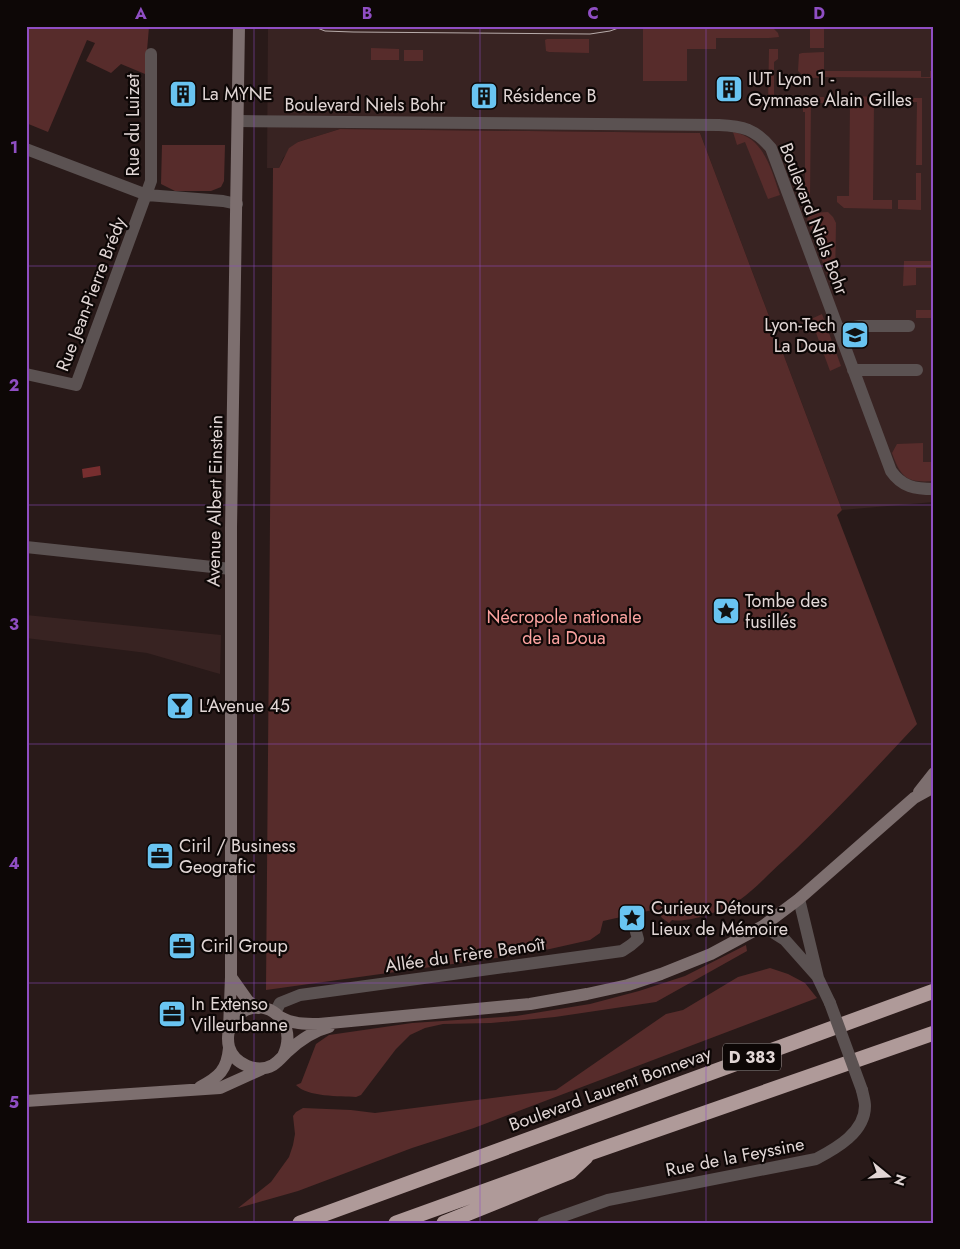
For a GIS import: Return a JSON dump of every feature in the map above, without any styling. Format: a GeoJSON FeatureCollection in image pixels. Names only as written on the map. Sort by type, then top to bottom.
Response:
{"type":"FeatureCollection","features":[{"type":"Feature","properties":{"kind":"highway","name":"Boulevard Laurent Bonnevay"},"geometry":{"type":"LineString","coordinates":[[300,1223],[934,991]]}},
{"type":"Feature","properties":{"kind":"highway","name":"D 383"},"geometry":{"type":"LineString","coordinates":[[396,1223],[934,1033]]}},
{"type":"Feature","properties":{"kind":"highway"},"geometry":{"type":"LineString","coordinates":[[444,1223],[570,1172],[593,1152]]}},
{"type":"Feature","properties":{"kind":"street","name":"Avenue Albert Einstein"},"geometry":{"type":"LineString","coordinates":[[230,1029],[231,569],[239,26]]}},
{"type":"Feature","properties":{"kind":"street","name":"Rue du Luizet"},"geometry":{"type":"LineString","coordinates":[[147,195],[151,181],[151,54]]}},
{"type":"Feature","properties":{"kind":"street","name":"Boulevard Niels Bohr"},"geometry":{"type":"LineString","coordinates":[[238,121],[719,125],[746,128],[762,137],[771,148],[891,471],[896,478],[908,486],[934,489]]}},
{"type":"Feature","properties":{"kind":"street","name":"Rue du Luizet"},"geometry":{"type":"LineString","coordinates":[[26,149],[147,195],[223,201],[237,204]]}},
{"type":"Feature","properties":{"kind":"street","name":"Rue Jean-Pierre Brédy"},"geometry":{"type":"LineString","coordinates":[[26,374],[76,385],[147,195]]}},
{"type":"Feature","properties":{"kind":"street"},"geometry":{"type":"LineString","coordinates":[[838,330],[860,326],[909,326]]}},
{"type":"Feature","properties":{"kind":"street"},"geometry":{"type":"LineString","coordinates":[[853,370],[917,370]]}},
{"type":"Feature","properties":{"kind":"street"},"geometry":{"type":"LineString","coordinates":[[26,547],[231,569]]}},
{"type":"Feature","properties":{"kind":"street"},"geometry":{"type":"LineString","coordinates":[[231,977],[248,1001],[258,1008],[277,1015],[288,1022],[319,1024],[530,1004],[628,985],[711,954],[763,926],[800,899],[914,798],[934,773]]}},
{"type":"Feature","properties":{"kind":"street"},"geometry":{"type":"LineString","coordinates":[[914,798],[934,787]]}},
{"type":"Feature","properties":{"kind":"street","name":"Rue de la Feyssine"},"geometry":{"type":"LineString","coordinates":[[543,1223],[608,1200],[816,1159],[833,1150],[860,1126],[865,1105],[862,1090],[830,1003],[818,978],[800,899]]}},
{"type":"Feature","properties":{"kind":"street","name":"Allée du Frère Benoît"},"geometry":{"type":"LineString","coordinates":[[277,1015],[280,1002],[300,995],[622,951],[631,946],[638,938],[631,914]]}},
{"type":"Feature","properties":{"kind":"street","name":"Rue de la Feyssine"},"geometry":{"type":"LineString","coordinates":[[763,926],[786,940],[818,978]]}},
{"type":"Feature","properties":{"kind":"street"},"geometry":{"type":"LineString","coordinates":[[193,1091],[211,1081],[228,1062],[228,1039],[233,1021],[240,1014],[258,1008]]}},
{"type":"Feature","properties":{"kind":"street"},"geometry":{"type":"LineString","coordinates":[[277,1015],[286,1026],[288,1036],[283,1056]]}},
{"type":"Feature","properties":{"kind":"street"},"geometry":{"type":"LineString","coordinates":[[26,1101],[220,1088],[272,1065],[309,1035],[324,1028],[350,1022]]}},
{"type":"Feature","properties":{"kind":"street"},"geometry":{"type":"LineString","coordinates":[[229,1048],[239,1062],[248,1067],[263,1068]]}},
{"type":"Feature","properties":{"kind":"shaded area","name":"Lyon-Tech La Doua"},"geometry":{"type":"Polygon","coordinates":[[[268,26],[934,26],[934,502],[842,510],[700,133],[340,129],[298,142],[283,158],[279,168],[267,168],[268,26]]]}},
{"type":"Feature","properties":{"kind":"shaded area"},"geometry":{"type":"Polygon","coordinates":[[[100,466],[101,475],[83,478],[82,469],[100,466]]]}},
{"type":"Feature","properties":{"kind":"shaded area"},"geometry":{"type":"Polygon","coordinates":[[[26,615],[221,635],[220,674],[147,653],[26,638],[26,615]]]}},
{"type":"Feature","properties":{"kind":"green space"},"geometry":{"type":"Polygon","coordinates":[[[26,26],[149,27],[145,74],[121,64],[111,73],[86,61],[95,43],[87,40],[48,132],[26,123],[26,26]]]}},
{"type":"Feature","properties":{"kind":"green space"},"geometry":{"type":"Polygon","coordinates":[[[643,26],[774,26],[779,37],[716,38],[716,49],[687,49],[687,81],[643,81],[643,26]]]}},
{"type":"Feature","properties":{"kind":"green space"},"geometry":{"type":"Polygon","coordinates":[[[810,26],[824,26],[824,48],[810,48],[810,26]]]}},
{"type":"Feature","properties":{"kind":"green space"},"geometry":{"type":"Polygon","coordinates":[[[589,39],[589,53],[546,51],[545,40],[589,39]]]}},
{"type":"Feature","properties":{"kind":"green space"},"geometry":{"type":"Polygon","coordinates":[[[371,48],[399,49],[399,60],[371,60],[371,48]]]}},
{"type":"Feature","properties":{"kind":"green space"},"geometry":{"type":"Polygon","coordinates":[[[769,49],[778,49],[778,59],[774,62],[774,99],[778,99],[778,104],[768,104],[769,49]]]}},
{"type":"Feature","properties":{"kind":"green space"},"geometry":{"type":"Polygon","coordinates":[[[404,50],[423,50],[423,61],[404,61],[404,50]]]}},
{"type":"Feature","properties":{"kind":"green space"},"geometry":{"type":"Polygon","coordinates":[[[824,52],[824,71],[921,71],[921,77],[930,77],[930,71],[934,71],[934,78],[811,78],[798,71],[799,54],[824,52]]]}},
{"type":"Feature","properties":{"kind":"green space"},"geometry":{"type":"Polygon","coordinates":[[[837,96],[892,97],[892,102],[874,102],[873,200],[892,200],[892,209],[844,208],[837,202],[837,196],[849,196],[850,103],[836,103],[837,96]]]}},
{"type":"Feature","properties":{"kind":"green space"},"geometry":{"type":"Polygon","coordinates":[[[806,97],[824,97],[824,103],[811,103],[810,198],[805,198],[805,112],[803,112],[803,100],[806,97]]]}},
{"type":"Feature","properties":{"kind":"green space"},"geometry":{"type":"Polygon","coordinates":[[[904,98],[922,98],[922,165],[916,165],[917,102],[904,102],[904,98]]]}},
{"type":"Feature","properties":{"kind":"green space","name":"Nécropole nationale de la Doua"},"geometry":{"type":"Polygon","coordinates":[[[340,129],[700,133],[842,510],[837,515],[917,724],[800,845],[753,889],[740,900],[727,907],[703,916],[679,921],[672,920],[669,923],[662,918],[657,909],[603,921],[600,933],[590,940],[532,953],[266,990],[273,168],[279,168],[289,148],[298,142],[340,129]]]}},
{"type":"Feature","properties":{"kind":"green space"},"geometry":{"type":"Polygon","coordinates":[[[733,132],[744,135],[759,147],[769,165],[780,195],[768,199],[745,142],[737,145],[733,132]]]}},
{"type":"Feature","properties":{"kind":"green space"},"geometry":{"type":"Polygon","coordinates":[[[162,145],[225,145],[224,181],[221,187],[211,191],[175,191],[161,184],[162,145]]]}},
{"type":"Feature","properties":{"kind":"green space"},"geometry":{"type":"Polygon","coordinates":[[[916,173],[921,173],[921,210],[898,209],[898,200],[916,200],[916,173]]]}},
{"type":"Feature","properties":{"kind":"green space"},"geometry":{"type":"Polygon","coordinates":[[[828,212],[836,223],[835,283],[831,285],[807,219],[811,213],[828,212]]]}},
{"type":"Feature","properties":{"kind":"green space"},"geometry":{"type":"Polygon","coordinates":[[[904,261],[934,261],[934,268],[916,268],[916,285],[903,286],[904,261]]]}},
{"type":"Feature","properties":{"kind":"green space"},"geometry":{"type":"Polygon","coordinates":[[[916,310],[934,310],[934,318],[916,318],[916,310]]]}},
{"type":"Feature","properties":{"kind":"green space"},"geometry":{"type":"Polygon","coordinates":[[[822,314],[841,366],[830,371],[811,319],[822,314]]]}},
{"type":"Feature","properties":{"kind":"green space"},"geometry":{"type":"Polygon","coordinates":[[[923,443],[923,462],[934,462],[934,481],[917,481],[906,477],[899,468],[892,453],[897,444],[923,443]]]}},
{"type":"Feature","properties":{"kind":"green space"},"geometry":{"type":"Polygon","coordinates":[[[746,945],[747,951],[656,1002],[555,1017],[491,1023],[443,1024],[425,1028],[410,1035],[396,1049],[361,1095],[356,1097],[316,1094],[301,1089],[296,1085],[301,1083],[316,1044],[329,1035],[412,1023],[516,1016],[590,1004],[685,976],[746,945]]]}},
{"type":"Feature","properties":{"kind":"green space"},"geometry":{"type":"Polygon","coordinates":[[[770,968],[788,974],[805,983],[817,998],[474,1128],[412,1148],[298,1191],[238,1208],[271,1182],[289,1157],[295,1134],[293,1116],[303,1108],[375,1113],[556,1090],[666,1014],[683,1010],[738,977],[770,968]]]}},
{"type":"Feature","properties":{"kind":"tram line"},"geometry":{"type":"LineString","coordinates":[[312,26],[325,31],[353,32],[590,34],[610,31],[624,26]]}},
{"type":"Feature","properties":{"kind":"place","name":"IUT Lyon 1 - Gymnase Alain Gilles"},"geometry":{"type":"Point","coordinates":[729,89]}},
{"type":"Feature","properties":{"kind":"place","name":"La MYNE"},"geometry":{"type":"Point","coordinates":[183,94]}},
{"type":"Feature","properties":{"kind":"place","name":"Résidence B"},"geometry":{"type":"Point","coordinates":[484,96]}},
{"type":"Feature","properties":{"kind":"place","name":"Lyon-Tech La Doua"},"geometry":{"type":"Point","coordinates":[855,335]}},
{"type":"Feature","properties":{"kind":"place","name":"Tombe des fusillés"},"geometry":{"type":"Point","coordinates":[726,611]}},
{"type":"Feature","properties":{"kind":"place","name":"L'Avenue 45"},"geometry":{"type":"Point","coordinates":[180,706]}},
{"type":"Feature","properties":{"kind":"place","name":"Ciril / Business Geografic"},"geometry":{"type":"Point","coordinates":[160,856]}},
{"type":"Feature","properties":{"kind":"place","name":"Curieux Détours - Lieux de Mémoire"},"geometry":{"type":"Point","coordinates":[632,918]}},
{"type":"Feature","properties":{"kind":"place","name":"Ciril Group"},"geometry":{"type":"Point","coordinates":[182,946]}},
{"type":"Feature","properties":{"kind":"place","name":"In Extenso Villeurbanne"},"geometry":{"type":"Point","coordinates":[172,1014]}}]}
